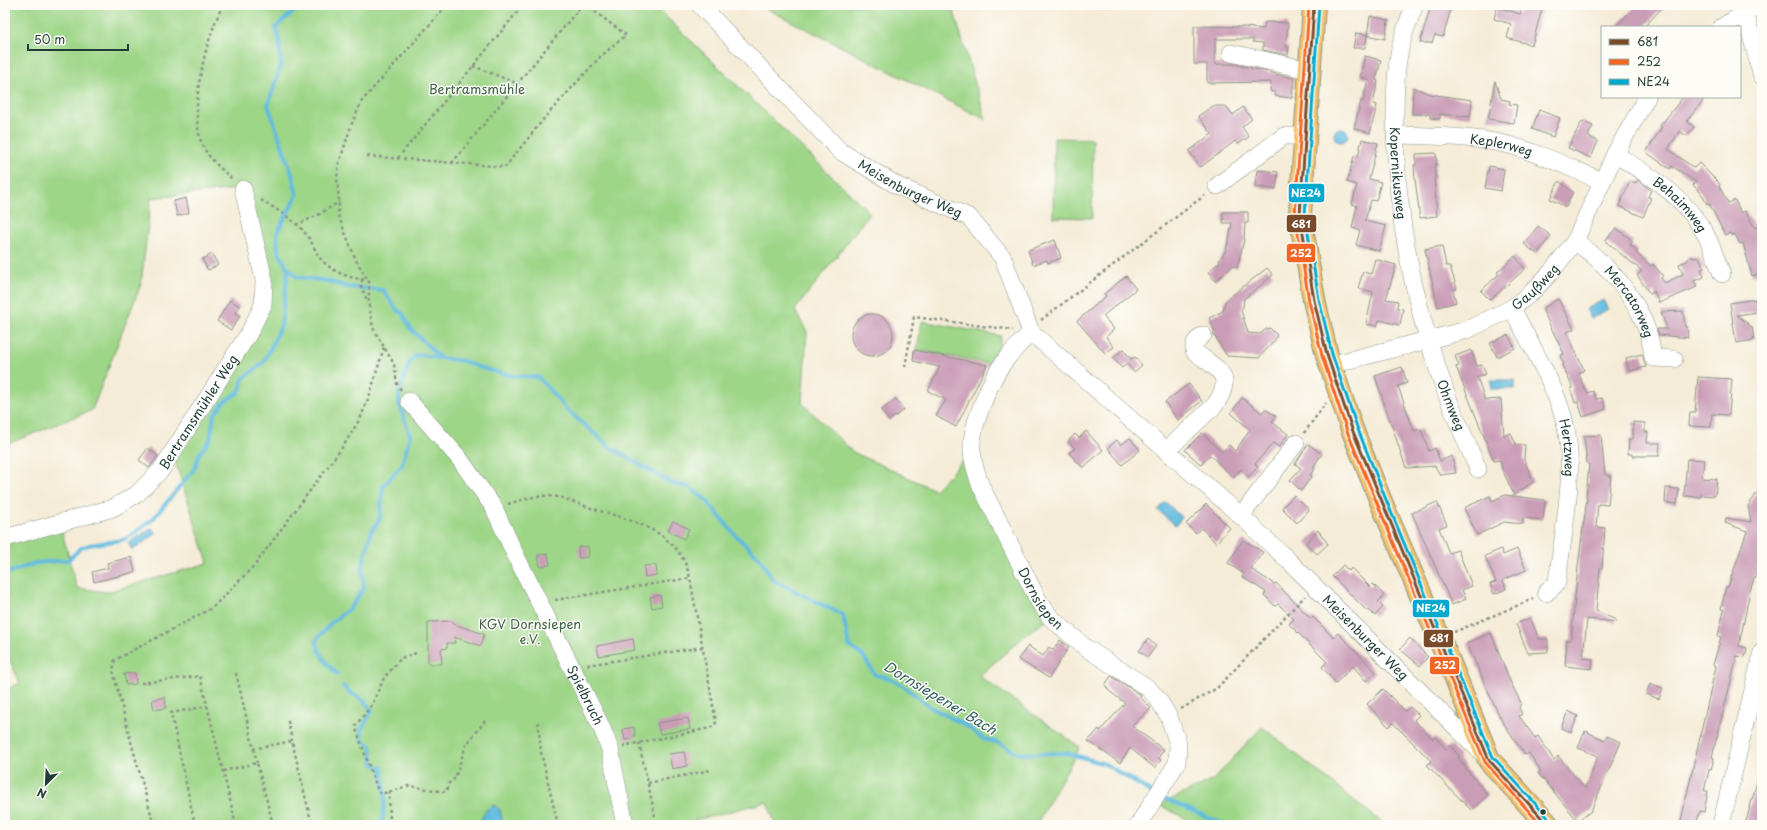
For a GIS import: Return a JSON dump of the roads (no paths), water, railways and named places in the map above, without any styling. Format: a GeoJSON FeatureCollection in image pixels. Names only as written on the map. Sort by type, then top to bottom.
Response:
{"type":"FeatureCollection","features":[{"type":"Feature","properties":{"kind":"main road"},"geometry":{"type":"LineString","coordinates":[[1314,5],[1300,215],[1314,300],[1330,365],[1352,429],[1379,497],[1439,638],[1488,760],[1548,825]]}},
{"type":"Feature","properties":{"kind":"street","name":"Meisenburger Weg"},"geometry":{"type":"LineString","coordinates":[[700,5],[840,150],[898,186],[969,217],[1004,258],[1030,332],[1241,516],[1315,586],[1488,760]]}},
{"type":"Feature","properties":{"kind":"street","name":"Kopernikusweg"},"geometry":{"type":"LineString","coordinates":[[1415,5],[1399,53],[1395,99],[1395,135],[1403,223],[1410,261],[1429,340]]}},
{"type":"Feature","properties":{"kind":"street"},"geometry":{"type":"LineString","coordinates":[[1724,26],[1762,5]]}},
{"type":"Feature","properties":{"kind":"street"},"geometry":{"type":"LineString","coordinates":[[1745,13],[1762,76]]}},
{"type":"Feature","properties":{"kind":"street"},"geometry":{"type":"LineString","coordinates":[[1231,53],[1309,70]]}},
{"type":"Feature","properties":{"kind":"street","name":"Gaußweg"},"geometry":{"type":"LineString","coordinates":[[1330,365],[1467,330],[1512,308],[1531,293],[1552,271],[1575,241],[1615,154],[1646,98]]}},
{"type":"Feature","properties":{"kind":"street","name":"Keplerweg"},"geometry":{"type":"LineString","coordinates":[[1395,135],[1465,139],[1504,144],[1548,159],[1602,181]]}},
{"type":"Feature","properties":{"kind":"street"},"geometry":{"type":"LineString","coordinates":[[1217,186],[1284,136],[1305,136]]}},
{"type":"Feature","properties":{"kind":"street","name":"Behaimweg"},"geometry":{"type":"LineString","coordinates":[[1615,154],[1657,180],[1686,206],[1708,238],[1722,274]]}},
{"type":"Feature","properties":{"kind":"street","name":"Bertramsmühler Weg"},"geometry":{"type":"LineString","coordinates":[[5,538],[113,508],[137,494],[161,470],[249,333],[263,305],[264,280],[243,189]]}},
{"type":"Feature","properties":{"kind":"street","name":"Mercatorweg"},"geometry":{"type":"LineString","coordinates":[[1575,241],[1596,256],[1616,276],[1628,291],[1642,318],[1652,348],[1653,358],[1674,359]]}},
{"type":"Feature","properties":{"kind":"street","name":"Hertzweg"},"geometry":{"type":"LineString","coordinates":[[1512,308],[1557,399],[1563,416],[1567,439],[1569,477],[1558,583],[1546,593]]}},
{"type":"Feature","properties":{"kind":"street","name":"Dornsiepen"},"geometry":{"type":"LineString","coordinates":[[1030,332],[1003,362],[992,382],[978,417],[972,445],[974,465],[980,484],[1038,600],[1051,618],[1086,648],[1148,688],[1158,699],[1169,717],[1178,744],[1177,763],[1156,794],[1138,825]]}},
{"type":"Feature","properties":{"kind":"street"},"geometry":{"type":"LineString","coordinates":[[1166,451],[1214,405],[1219,399],[1225,384],[1223,376],[1218,369],[1194,351],[1196,340],[1203,335]]}},
{"type":"Feature","properties":{"kind":"street","name":"Ohmweg"},"geometry":{"type":"LineString","coordinates":[[1429,340],[1445,390],[1478,469]]}},
{"type":"Feature","properties":{"kind":"street","name":"Spielbruch"},"geometry":{"type":"LineString","coordinates":[[409,401],[459,458],[494,508],[514,552],[601,726],[610,749],[625,825]]}},
{"type":"Feature","properties":{"kind":"street"},"geometry":{"type":"LineString","coordinates":[[1241,516],[1296,443]]}},
{"type":"Feature","properties":{"kind":"street"},"geometry":{"type":"LineString","coordinates":[[1721,825],[1762,652]]}},
{"type":"Feature","properties":{"kind":"water"},"geometry":{"type":"Polygon","coordinates":[[[1338,128],[1344,128],[1348,132],[1348,138],[1344,142],[1338,142],[1334,138],[1334,132],[1338,128]]]}},
{"type":"Feature","properties":{"kind":"water"},"geometry":{"type":"Polygon","coordinates":[[[1603,300],[1608,309],[1591,319],[1586,309],[1603,300]]]}},
{"type":"Feature","properties":{"kind":"water"},"geometry":{"type":"Polygon","coordinates":[[[1491,380],[1515,380],[1515,389],[1491,389],[1491,380]]]}},
{"type":"Feature","properties":{"kind":"water"},"geometry":{"type":"Polygon","coordinates":[[[1166,502],[1182,518],[1175,526],[1158,510],[1166,502]]]}},
{"type":"Feature","properties":{"kind":"water"},"geometry":{"type":"Polygon","coordinates":[[[152,528],[156,534],[132,550],[128,543],[152,528]]]}},
{"type":"Feature","properties":{"kind":"water"},"geometry":{"type":"Polygon","coordinates":[[[495,805],[500,810],[503,825],[480,825],[484,812],[495,805]]]}},
{"type":"Feature","properties":{"kind":"waterway"},"geometry":{"type":"LineString","coordinates":[[5,574],[36,563],[68,560],[81,548],[89,545],[122,540],[129,537],[153,519],[195,468],[199,454],[210,440],[214,415],[225,401],[239,392],[243,379],[264,362],[281,326],[288,270],[278,250],[277,233],[297,195],[292,174],[268,105],[281,65],[279,39],[276,27],[301,5]]}},
{"type":"Feature","properties":{"kind":"waterway","name":"Dornsiepener Bach"},"geometry":{"type":"LineString","coordinates":[[287,267],[297,277],[328,281],[347,287],[383,290],[397,310],[403,314],[410,328],[440,358],[463,361],[484,369],[513,376],[538,377],[567,410],[610,447],[671,483],[689,487],[706,500],[736,536],[759,557],[773,580],[843,615],[849,646],[863,656],[875,675],[886,677],[903,686],[932,708],[965,725],[982,738],[998,743],[1019,754],[1067,753],[1105,764],[1154,794]]}},
{"type":"Feature","properties":{"kind":"waterway"},"geometry":{"type":"LineString","coordinates":[[337,674],[319,650],[316,640],[331,623],[350,608],[364,588],[362,568],[371,532],[380,519],[383,486],[402,465],[410,435],[399,403],[399,394],[410,362],[415,356],[422,355],[440,358]]}},
{"type":"Feature","properties":{"kind":"waterway"},"geometry":{"type":"LineString","coordinates":[[343,686],[349,692],[363,700],[372,711],[361,730],[363,740],[371,746],[373,764],[382,768],[385,796],[382,825]]}},
{"type":"Feature","properties":{"kind":"waterway","name":"Dornsiepener Bach"},"geometry":{"type":"LineString","coordinates":[[1160,797],[1226,825]]}},
{"type":"Feature","properties":{"kind":"park label","name":"Bertramsmühle"},"geometry":{"type":"Point","coordinates":[477,89]}},
{"type":"Feature","properties":{"kind":"park label","name":"KGV Dornsiepen e.V."},"geometry":{"type":"Point","coordinates":[530,632]}}]}
